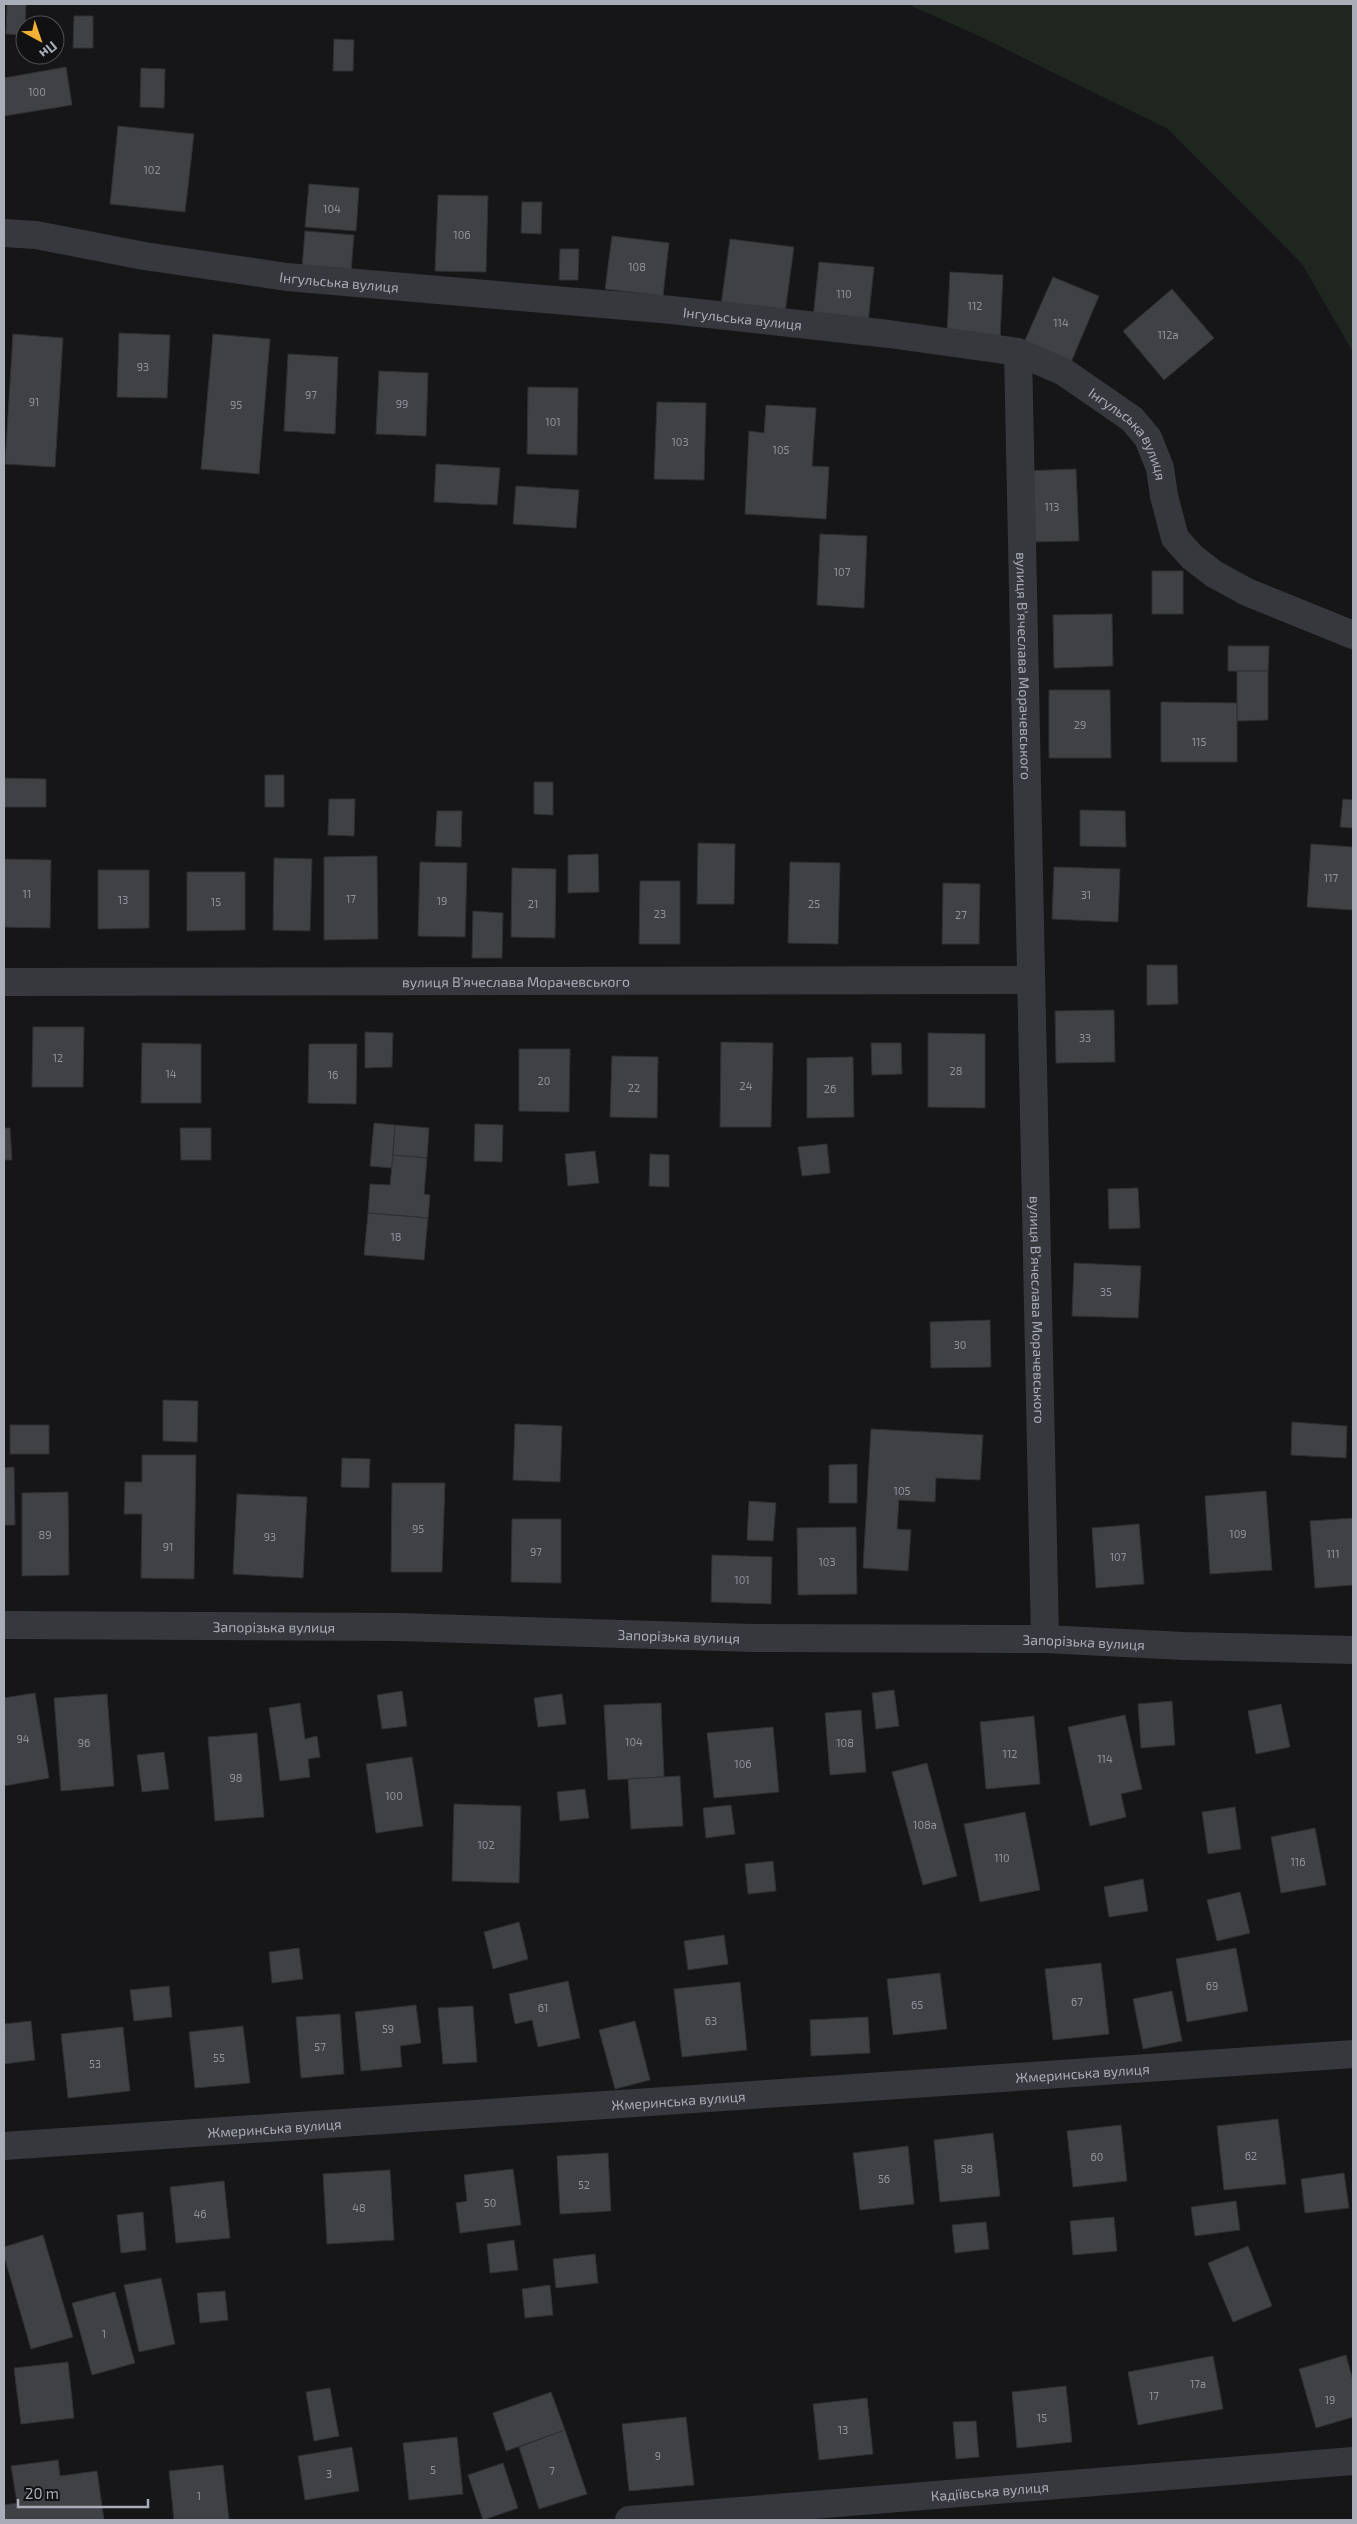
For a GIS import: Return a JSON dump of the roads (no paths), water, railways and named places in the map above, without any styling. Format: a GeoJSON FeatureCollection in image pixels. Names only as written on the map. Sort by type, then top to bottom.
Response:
{"type":"FeatureCollection","features":[{"type":"Feature","properties":{"kind":"street","name":"Інгульська вулиця"},"geometry":{"type":"LineString","coordinates":[[4,233],[36,235],[144,256],[287,277],[672,310],[889,334],[1018,352],[1064,372],[1132,419],[1148,438],[1160,468],[1164,496],[1174,538],[1192,557],[1214,574],[1247,592],[1353,635]]}},
{"type":"Feature","properties":{"kind":"street","name":"вулиця В’ячеслава Морачевського"},"geometry":{"type":"LineString","coordinates":[[1018,352],[1044,1639]]}},
{"type":"Feature","properties":{"kind":"street","name":"вулиця В’ячеслава Морачевського"},"geometry":{"type":"LineString","coordinates":[[4,982],[1030,980]]}},
{"type":"Feature","properties":{"kind":"street","name":"Запорізька вулиця"},"geometry":{"type":"LineString","coordinates":[[4,1625],[398,1627],[752,1638],[1044,1639],[1184,1646],[1353,1650]]}},
{"type":"Feature","properties":{"kind":"street","name":"Жмеринська вулиця"},"geometry":{"type":"LineString","coordinates":[[4,2146],[1353,2054]]}},
{"type":"Feature","properties":{"kind":"street","name":"Кадіївська вулиця"},"geometry":{"type":"LineString","coordinates":[[629,2520],[1353,2461]]}}]}
